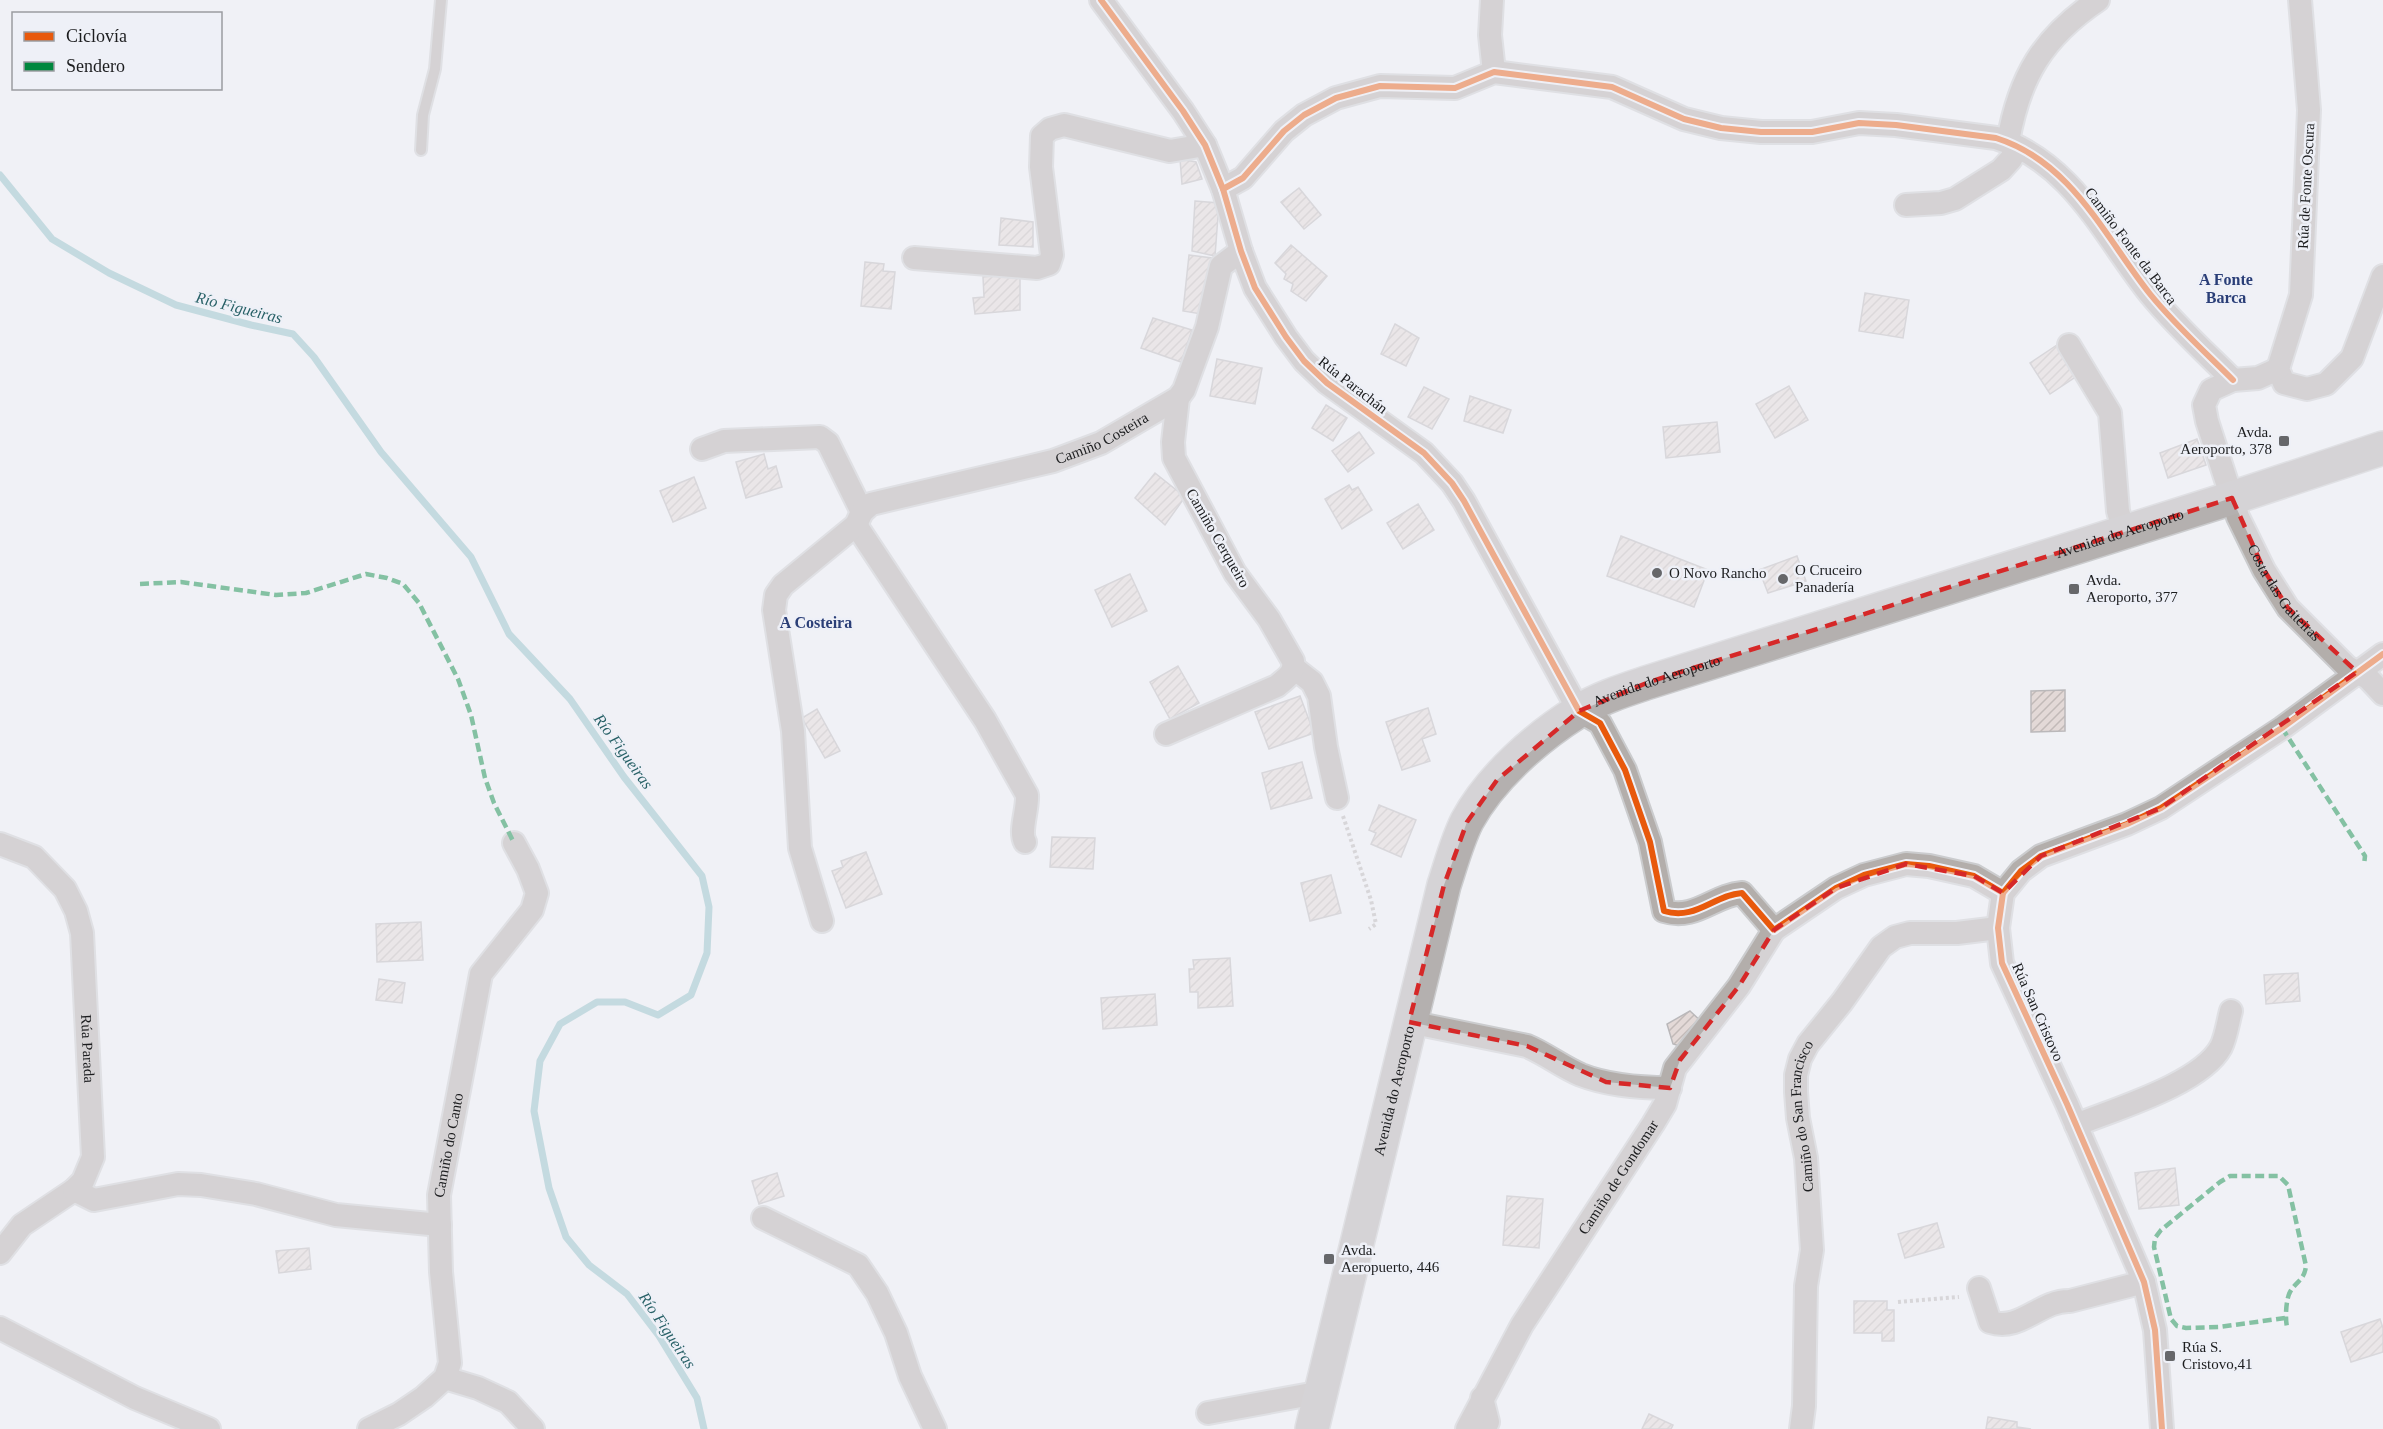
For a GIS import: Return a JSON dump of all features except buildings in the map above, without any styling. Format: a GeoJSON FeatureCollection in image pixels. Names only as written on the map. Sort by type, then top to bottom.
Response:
{"type":"FeatureCollection","features":[{"type":"Feature","properties":{"kind":"main road","name":"Avenida do Aeroporto"},"geometry":{"type":"LineString","coordinates":[[1312,1429],[1444,885],[1467,822],[1497,780],[1535,744],[1579,711],[1611,695],[2383,448]]}},
{"type":"Feature","properties":{"kind":"street","name":"Rúa Parachán"},"geometry":{"type":"LineString","coordinates":[[1101,0],[1183,111],[1204,145],[1223,189],[1241,251],[1255,288],[1286,337],[1304,361],[1327,383],[1424,453],[1452,483],[1476,521],[1579,711]]}},
{"type":"Feature","properties":{"kind":"street"},"geometry":{"type":"LineString","coordinates":[[1492,0],[1490,35],[1494,72]]}},
{"type":"Feature","properties":{"kind":"street"},"geometry":{"type":"LineString","coordinates":[[1906,205],[1941,203],[1954,199],[2001,170],[2011,159],[2013,111],[2037,57],[2061,31],[2098,0]]}},
{"type":"Feature","properties":{"kind":"street","name":"Rúa de Fonte Oscura"},"geometry":{"type":"LineString","coordinates":[[2278,369],[2301,294],[2309,110],[2300,0]]}},
{"type":"Feature","properties":{"kind":"street","name":"Camiño Fonte da Barca"},"geometry":{"type":"LineString","coordinates":[[1223,189],[1243,178],[1284,130],[1304,115],[1336,98],[1380,86],[1455,88],[1494,72],[1612,87],[1684,119],[1721,128],[1761,132],[1812,132],[1859,123],[1896,125],[1996,138],[2041,159],[2078,193],[2140,281],[2165,312],[2233,380]]}},
{"type":"Feature","properties":{"kind":"street"},"geometry":{"type":"LineString","coordinates":[[914,258],[1037,268],[1049,264],[1052,255],[1041,166],[1042,136],[1050,129],[1064,125],[1170,151],[1204,145]]}},
{"type":"Feature","properties":{"kind":"street"},"geometry":{"type":"LineString","coordinates":[[1178,398],[1184,390],[1207,327],[1221,266],[1241,251]]}},
{"type":"Feature","properties":{"kind":"street"},"geometry":{"type":"LineString","coordinates":[[2232,498],[2206,421],[2204,405],[2211,390],[2233,380],[2258,378],[2278,369],[2284,383],[2307,389],[2326,384],[2352,358],[2383,276]]}},
{"type":"Feature","properties":{"kind":"street"},"geometry":{"type":"LineString","coordinates":[[2069,345],[2110,413],[2118,511],[2124,532]]}},
{"type":"Feature","properties":{"kind":"street","name":"Camiño Costeira"},"geometry":{"type":"LineString","coordinates":[[822,921],[800,848],[793,731],[774,610],[776,595],[783,585],[859,518],[871,504],[1053,461],[1077,453],[1101,443],[1178,398]]}},
{"type":"Feature","properties":{"kind":"street","name":"Camiño Cerqueiro"},"geometry":{"type":"LineString","coordinates":[[1178,398],[1173,442],[1174,458],[1234,573],[1269,619],[1293,661],[1294,668],[1312,682],[1319,696],[1326,747],[1337,798]]}},
{"type":"Feature","properties":{"kind":"street"},"geometry":{"type":"LineString","coordinates":[[702,449],[724,441],[820,437],[828,443],[859,518],[985,720],[1027,795],[1028,808],[1022,836],[1025,843]]}},
{"type":"Feature","properties":{"kind":"street","name":"Costa das Gaiteiras"},"geometry":{"type":"LineString","coordinates":[[2232,498],[2238,518],[2264,570],[2288,608],[2347,667],[2368,678],[2383,694]]}},
{"type":"Feature","properties":{"kind":"street"},"geometry":{"type":"LineString","coordinates":[[2003,893],[2021,871],[2041,856],[2127,825],[2161,808],[2282,728],[2383,654]]}},
{"type":"Feature","properties":{"kind":"street"},"geometry":{"type":"LineString","coordinates":[[1166,734],[1277,686],[1290,676],[1294,668]]}},
{"type":"Feature","properties":{"kind":"street"},"geometry":{"type":"LineString","coordinates":[[1579,711],[1600,723],[1625,770],[1650,842],[1664,911],[1677,915],[1742,893],[1774,930]]}},
{"type":"Feature","properties":{"kind":"street","name":"Camiño do Canto"},"geometry":{"type":"LineString","coordinates":[[446,1378],[450,1363],[441,1272],[439,1195],[481,974],[532,910],[537,893],[528,869],[514,843]]}},
{"type":"Feature","properties":{"kind":"street","name":"Rúa Parada"},"geometry":{"type":"LineString","coordinates":[[0,844],[34,857],[65,889],[76,911],[82,933],[93,1157],[83,1181],[74,1190],[22,1225],[0,1253]]}},
{"type":"Feature","properties":{"kind":"street","name":"Camiño de Gondomar"},"geometry":{"type":"LineString","coordinates":[[1467,1429],[1522,1325],[1665,1104],[1675,1068],[1739,986],[1774,930],[1836,888],[1864,875],[1906,864],[1929,866],[1974,876],[2003,893]]}},
{"type":"Feature","properties":{"kind":"street","name":"Rúa San Cristovo"},"geometry":{"type":"LineString","coordinates":[[2003,893],[1998,928],[2002,963],[2144,1282],[2155,1330],[2162,1429]]}},
{"type":"Feature","properties":{"kind":"street","name":"Camiño do San Francisco"},"geometry":{"type":"LineString","coordinates":[[1801,1429],[1804,1406],[1806,1286],[1812,1250],[1806,1158],[1798,1118],[1796,1092],[1800,1059],[1808,1044],[1842,1002],[1881,947],[1895,937],[1910,933],[1957,933],[1998,928]]}},
{"type":"Feature","properties":{"kind":"street"},"geometry":{"type":"LineString","coordinates":[[2076,1125],[2184,1081],[2204,1068],[2220,1047],[2231,1011]]}},
{"type":"Feature","properties":{"kind":"street"},"geometry":{"type":"LineString","coordinates":[[1409,1022],[1527,1046],[1581,1074],[1606,1082],[1638,1088],[1670,1088]]}},
{"type":"Feature","properties":{"kind":"street"},"geometry":{"type":"LineString","coordinates":[[74,1190],[94,1200],[178,1184],[201,1185],[256,1194],[336,1215],[440,1225]]}},
{"type":"Feature","properties":{"kind":"street"},"geometry":{"type":"LineString","coordinates":[[763,1218],[858,1265],[877,1293],[896,1333],[910,1376],[935,1429]]}},
{"type":"Feature","properties":{"kind":"street"},"geometry":{"type":"LineString","coordinates":[[1980,1292],[1990,1322],[2002,1325],[2016,1322],[2057,1301],[2070,1301],[2144,1282]]}},
{"type":"Feature","properties":{"kind":"street"},"geometry":{"type":"LineString","coordinates":[[0,1328],[135,1398],[209,1429]]}},
{"type":"Feature","properties":{"kind":"street"},"geometry":{"type":"LineString","coordinates":[[369,1429],[416,1403],[446,1378],[478,1388],[508,1402],[533,1429]]}},
{"type":"Feature","properties":{"kind":"street"},"geometry":{"type":"LineString","coordinates":[[1208,1413],[1322,1392]]}},
{"type":"Feature","properties":{"kind":"street"},"geometry":{"type":"LineString","coordinates":[[1482,1398],[1488,1422],[1485,1429]]}},
{"type":"Feature","properties":{"kind":"lane"},"geometry":{"type":"LineString","coordinates":[[421,150],[423,115],[435,69],[441,0]]}},
{"type":"Feature","properties":{"kind":"path"},"geometry":{"type":"LineString","coordinates":[[1337,798],[1371,900],[1376,924],[1369,929]]}},
{"type":"Feature","properties":{"kind":"path"},"geometry":{"type":"LineString","coordinates":[[1898,1302],[1980,1292]]}},
{"type":"Feature","properties":{"kind":"highlighted area"},"geometry":{"type":"Polygon","coordinates":[[[2232,498],[2264,570],[2288,608],[2357,672],[2161,808],[2041,856],[2003,893],[1974,876],[1906,864],[1836,888],[1774,930],[1739,986],[1680,1060],[1670,1088],[1606,1082],[1527,1046],[1409,1022],[1444,885],[1467,822],[1497,780],[1579,711],[1649,682],[2232,498]]]}},
{"type":"Feature","properties":{"kind":"waterway","name":"Río Figueiras"},"geometry":{"type":"LineString","coordinates":[[0,175],[52,239],[109,273],[176,305],[293,334],[314,357],[381,452],[471,557],[509,634],[570,699],[624,777],[702,876],[709,907],[707,953],[691,995],[658,1015],[625,1002],[597,1002],[560,1024],[540,1061],[534,1111],[549,1188],[566,1237],[589,1265],[627,1294],[659,1336],[697,1398],[704,1429]]}},
{"type":"Feature","properties":{"kind":"marked path"},"geometry":{"type":"LineString","coordinates":[[140,584],[181,582],[276,595],[306,593],[366,574],[403,584],[419,603],[458,679],[471,715],[485,778],[494,803],[514,843]]}},
{"type":"Feature","properties":{"kind":"marked path"},"geometry":{"type":"LineString","coordinates":[[2282,728],[2365,856],[2364,865]]}},
{"type":"Feature","properties":{"kind":"marked path"},"geometry":{"type":"LineString","coordinates":[[2285,1318],[2219,1327],[2177,1326],[2171,1319],[2154,1247],[2155,1238],[2161,1230],[2230,1176],[2279,1176],[2288,1185],[2306,1266],[2302,1278],[2289,1295],[2286,1309],[2287,1327]]}},
{"type":"Feature","properties":{"kind":"cycle path"},"geometry":{"type":"LineString","coordinates":[[1101,0],[1183,111],[1205,145],[1223,189],[1241,251],[1255,288],[1286,337],[1304,361],[1327,383],[1424,453],[1452,483],[1464,501],[1579,711],[1600,723],[1625,770],[1650,842],[1664,911],[1685,913],[1722,898],[1742,893],[1774,930],[1836,888],[1864,875],[1906,864],[1929,866],[1974,876],[2003,893]]}},
{"type":"Feature","properties":{"kind":"cycle path"},"geometry":{"type":"LineString","coordinates":[[1223,189],[1243,178],[1284,131],[1304,115],[1336,98],[1380,86],[1455,88],[1494,72],[1612,87],[1684,119],[1721,128],[1761,132],[1812,132],[1859,123],[1896,125],[1996,138],[2023,149],[2046,164],[2066,183],[2101,225],[2150,294],[2233,380]]}},
{"type":"Feature","properties":{"kind":"cycle path"},"geometry":{"type":"LineString","coordinates":[[2162,1429],[2155,1330],[2144,1282],[2067,1104],[2002,963],[1998,928],[2003,893],[2021,871],[2041,856],[2127,824],[2161,808],[2282,728],[2383,654]]}},
{"type":"Feature","properties":{"kind":"place","name":"Avda. Aeroporto, 378"},"geometry":{"type":"Point","coordinates":[2284,441]}},
{"type":"Feature","properties":{"kind":"place","name":"O Novo Rancho"},"geometry":{"type":"Point","coordinates":[1657,573]}},
{"type":"Feature","properties":{"kind":"place","name":"O Cruceiro Panadería"},"geometry":{"type":"Point","coordinates":[1783,579]}},
{"type":"Feature","properties":{"kind":"place","name":"Avda. Aeroporto, 377"},"geometry":{"type":"Point","coordinates":[2074,589]}},
{"type":"Feature","properties":{"kind":"place","name":"Avda. Aeropuerto, 446"},"geometry":{"type":"Point","coordinates":[1329,1259]}},
{"type":"Feature","properties":{"kind":"place","name":"Rúa S. Cristovo,41"},"geometry":{"type":"Point","coordinates":[2170,1356]}},
{"type":"Feature","properties":{"kind":"district","name":"A Fonte Barca"},"geometry":{"type":"Point","coordinates":[2226,288]}},
{"type":"Feature","properties":{"kind":"district","name":"A Costeira"},"geometry":{"type":"Point","coordinates":[816,622]}}]}
